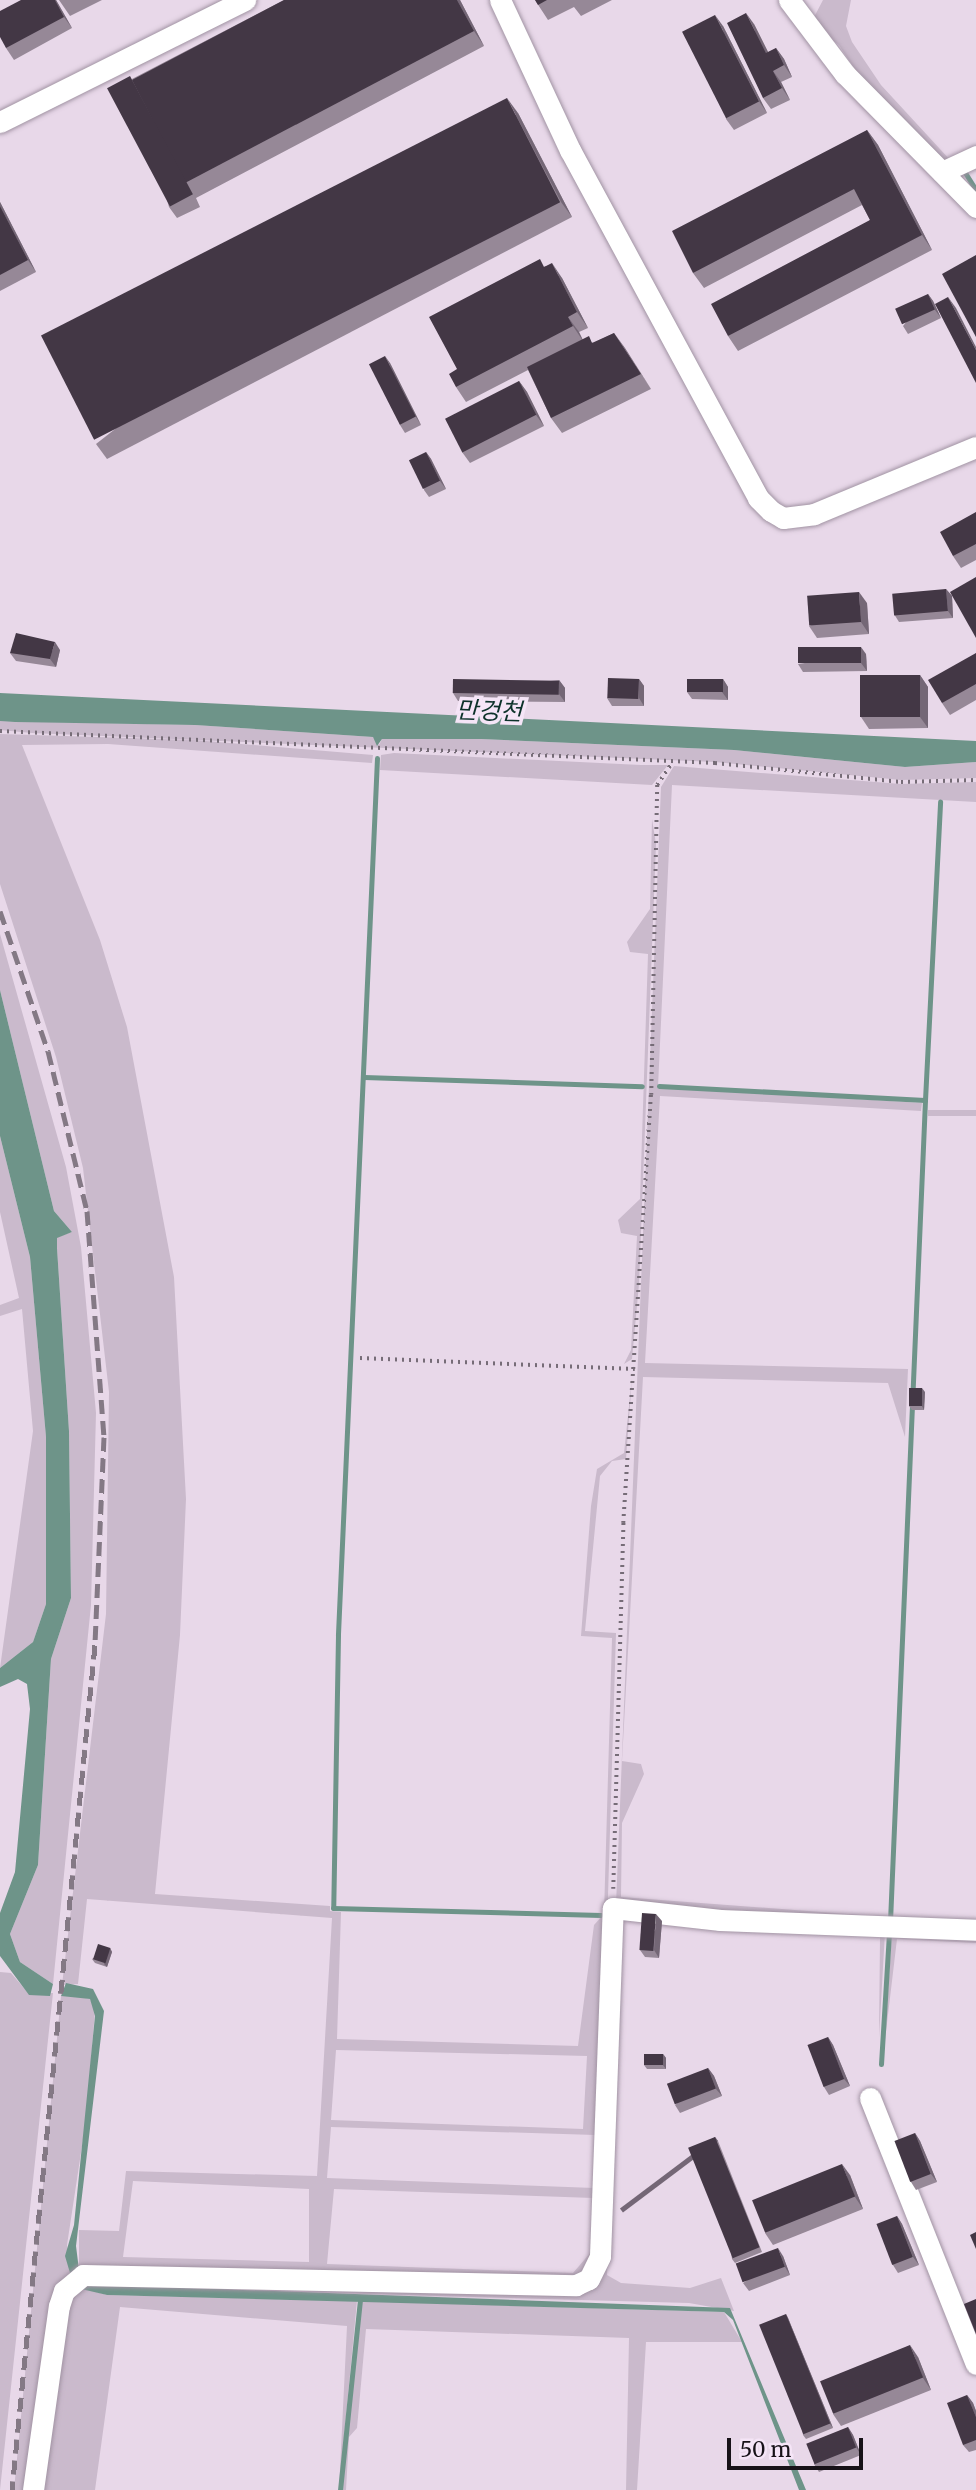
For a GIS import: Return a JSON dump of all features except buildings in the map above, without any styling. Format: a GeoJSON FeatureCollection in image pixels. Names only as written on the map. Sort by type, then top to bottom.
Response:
{"type":"FeatureCollection","features":[{"type":"Feature","properties":{"kind":"street"},"geometry":{"type":"LineString","coordinates":[[0,122],[245,0]]}},
{"type":"Feature","properties":{"kind":"street"},"geometry":{"type":"LineString","coordinates":[[500,0],[570,150],[758,498],[783,518],[814,514],[976,447]]}},
{"type":"Feature","properties":{"kind":"street"},"geometry":{"type":"LineString","coordinates":[[789,0],[845,74],[976,207]]}},
{"type":"Feature","properties":{"kind":"street"},"geometry":{"type":"LineString","coordinates":[[942,172],[976,156]]}},
{"type":"Feature","properties":{"kind":"street"},"geometry":{"type":"LineString","coordinates":[[33,2490],[59,2306],[64,2291],[83,2275],[576,2285],[589,2279],[600,2256],[613,1908],[720,1920],[976,1930]]}},
{"type":"Feature","properties":{"kind":"street"},"geometry":{"type":"LineString","coordinates":[[870,2098],[976,2364]]}},
{"type":"Feature","properties":{"kind":"path"},"geometry":{"type":"LineString","coordinates":[[0,731],[672,763],[901,782],[976,780]]}},
{"type":"Feature","properties":{"kind":"path"},"geometry":{"type":"LineString","coordinates":[[613,1908],[618,1636],[650,1109],[657,785],[672,763]]}},
{"type":"Feature","properties":{"kind":"path"},"geometry":{"type":"LineString","coordinates":[[360,1358],[635,1369]]}},
{"type":"Feature","properties":{"kind":"shaded area"},"geometry":{"type":"Polygon","coordinates":[[[823,0],[851,0],[846,26],[852,42],[881,85],[951,161],[945,163],[858,74],[839,45],[818,30],[812,21],[823,0]]]}},
{"type":"Feature","properties":{"kind":"shaded area"},"geometry":{"type":"Polygon","coordinates":[[[0,693],[976,741],[976,762],[905,767],[734,750],[481,739],[382,739],[377,746],[373,737],[195,725],[0,721],[0,693]]]}},
{"type":"Feature","properties":{"kind":"shaded area"},"geometry":{"type":"Polygon","coordinates":[[[0,721],[195,725],[373,737],[379,745],[382,739],[481,739],[734,750],[905,767],[976,762],[976,778],[901,780],[715,762],[32,733],[0,730],[0,721]]]}},
{"type":"Feature","properties":{"kind":"shaded area"},"geometry":{"type":"Polygon","coordinates":[[[0,734],[195,740],[373,755],[372,763],[108,744],[22,745],[100,940],[127,1027],[174,1277],[186,1499],[180,1635],[155,1894],[330,1906],[330,1911],[341,1912],[337,2039],[578,2046],[594,1925],[604,1914],[612,1638],[581,1636],[591,1506],[597,1469],[624,1453],[632,1378],[626,1459],[612,1461],[600,1476],[585,1631],[616,1633],[597,2258],[581,2280],[79,2270],[79,2230],[119,2231],[126,2171],[317,2176],[332,1918],[87,1899],[78,1984],[62,1985],[106,1614],[109,1392],[83,1168],[56,1057],[0,884],[0,734]],[[336,2050],[331,2120],[583,2129],[587,2056],[336,2050]],[[331,2127],[327,2178],[594,2188],[595,2135],[331,2127]],[[133,2181],[123,2257],[309,2262],[309,2189],[133,2181]],[[334,2189],[327,2264],[573,2273],[591,2252],[593,2198],[334,2189]]]}},
{"type":"Feature","properties":{"kind":"shaded area"},"geometry":{"type":"Polygon","coordinates":[[[394,753],[668,765],[652,785],[380,770],[381,755],[394,753]]]}},
{"type":"Feature","properties":{"kind":"shaded area"},"geometry":{"type":"Polygon","coordinates":[[[674,766],[901,784],[976,782],[976,802],[672,785],[658,1087],[922,1103],[921,1111],[660,1096],[645,1363],[908,1369],[905,1437],[888,1383],[643,1377],[622,1761],[641,1764],[644,1774],[622,1823],[621,1897],[887,1917],[886,1923],[616,1905],[661,787],[674,766]]]}},
{"type":"Feature","properties":{"kind":"shaded area"},"geometry":{"type":"Polygon","coordinates":[[[652,819],[656,844],[639,1284],[632,1359],[624,1364],[631,1350],[637,1236],[621,1233],[618,1220],[640,1199],[648,954],[630,952],[627,942],[650,909],[652,819]]]}},
{"type":"Feature","properties":{"kind":"shaded area"},"geometry":{"type":"Polygon","coordinates":[[[0,934],[66,1167],[81,1247],[96,1413],[91,1605],[53,1984],[20,1962],[10,1934],[38,1865],[51,1659],[71,1598],[69,1431],[57,1237],[72,1232],[54,1211],[0,990],[0,934]]]}},
{"type":"Feature","properties":{"kind":"shaded area"},"geometry":{"type":"Polygon","coordinates":[[[0,990],[54,1211],[72,1232],[57,1238],[69,1431],[71,1598],[51,1659],[38,1865],[10,1934],[20,1962],[53,1984],[50,1996],[29,1995],[0,1956],[0,1913],[15,1872],[30,1709],[27,1684],[18,1679],[0,1687],[0,1668],[33,1642],[46,1604],[46,1437],[30,1257],[0,1136],[0,990]]]}},
{"type":"Feature","properties":{"kind":"shaded area"},"geometry":{"type":"Polygon","coordinates":[[[928,1110],[976,1110],[976,1116],[928,1116],[928,1110]]]}},
{"type":"Feature","properties":{"kind":"shaded area"},"geometry":{"type":"Polygon","coordinates":[[[0,1136],[30,1257],[46,1437],[46,1604],[33,1642],[0,1668],[33,1431],[22,1309],[0,1316],[0,1305],[19,1298],[0,1212],[0,1136]]]}},
{"type":"Feature","properties":{"kind":"shaded area"},"geometry":{"type":"Polygon","coordinates":[[[620,1915],[607,2275],[621,2283],[690,2288],[721,2278],[734,2311],[689,2303],[76,2286],[107,2295],[357,2301],[339,2490],[347,2326],[120,2307],[95,2490],[41,2490],[64,2315],[75,2286],[81,2280],[576,2289],[593,2284],[603,2268],[615,1920],[620,1915]]]}},
{"type":"Feature","properties":{"kind":"shaded area"},"geometry":{"type":"Polygon","coordinates":[[[672,1925],[885,1932],[879,2038],[880,1937],[672,1925]]]}},
{"type":"Feature","properties":{"kind":"shaded area"},"geometry":{"type":"Polygon","coordinates":[[[892,1931],[976,1934],[976,1943],[897,1939],[885,2040],[892,1931]]]}},
{"type":"Feature","properties":{"kind":"shaded area"},"geometry":{"type":"Polygon","coordinates":[[[0,1972],[11,1973],[29,1994],[53,1993],[0,2490],[0,1972]]]}},
{"type":"Feature","properties":{"kind":"shaded area"},"geometry":{"type":"Polygon","coordinates":[[[66,1983],[93,1989],[104,2011],[76,2246],[79,2270],[70,2273],[65,2256],[74,2225],[95,2016],[90,1999],[61,1996],[66,1983]]]}},
{"type":"Feature","properties":{"kind":"shaded area"},"geometry":{"type":"Polygon","coordinates":[[[68,1994],[90,1999],[95,2010],[87,2113],[67,2245],[70,2273],[27,2490],[14,2490],[61,1996],[68,1994]]]}},
{"type":"Feature","properties":{"kind":"shaded area"},"geometry":{"type":"Polygon","coordinates":[[[83,2284],[730,2308],[806,2490],[799,2490],[733,2320],[724,2312],[107,2295],[77,2288],[83,2284]]]}},
{"type":"Feature","properties":{"kind":"shaded area"},"geometry":{"type":"Polygon","coordinates":[[[361,2301],[724,2312],[742,2342],[646,2342],[637,2490],[626,2490],[629,2338],[366,2329],[357,2428],[349,2437],[346,2490],[341,2490],[361,2301]]]}},
{"type":"Feature","properties":{"kind":"waterway"},"geometry":{"type":"LineString","coordinates":[[964,171],[976,190]]}},
{"type":"Feature","properties":{"kind":"waterway"},"geometry":{"type":"LineString","coordinates":[[377,758],[338,1635],[333,1908],[601,1915]]}},
{"type":"Feature","properties":{"kind":"waterway"},"geometry":{"type":"LineString","coordinates":[[925,1100],[940,801]]}},
{"type":"Feature","properties":{"kind":"waterway"},"geometry":{"type":"LineString","coordinates":[[364,1077],[642,1086]]}},
{"type":"Feature","properties":{"kind":"waterway"},"geometry":{"type":"LineString","coordinates":[[659,1086],[925,1100],[890,1920]]}},
{"type":"Feature","properties":{"kind":"waterway"},"geometry":{"type":"LineString","coordinates":[[881,2064],[889,1933]]}},
{"type":"Feature","properties":{"kind":"waterway"},"geometry":{"type":"LineString","coordinates":[[340,2490],[360,2301]]}},
{"type":"Feature","properties":{"kind":"railway"},"geometry":{"type":"LineString","coordinates":[[0,911],[48,1051],[87,1211],[104,1437],[95,1645],[12,2490]]}},
{"type":"Feature","properties":{"kind":"water label","name":"만겅천"},"geometry":{"type":"Point","coordinates":[489,711]}}]}
